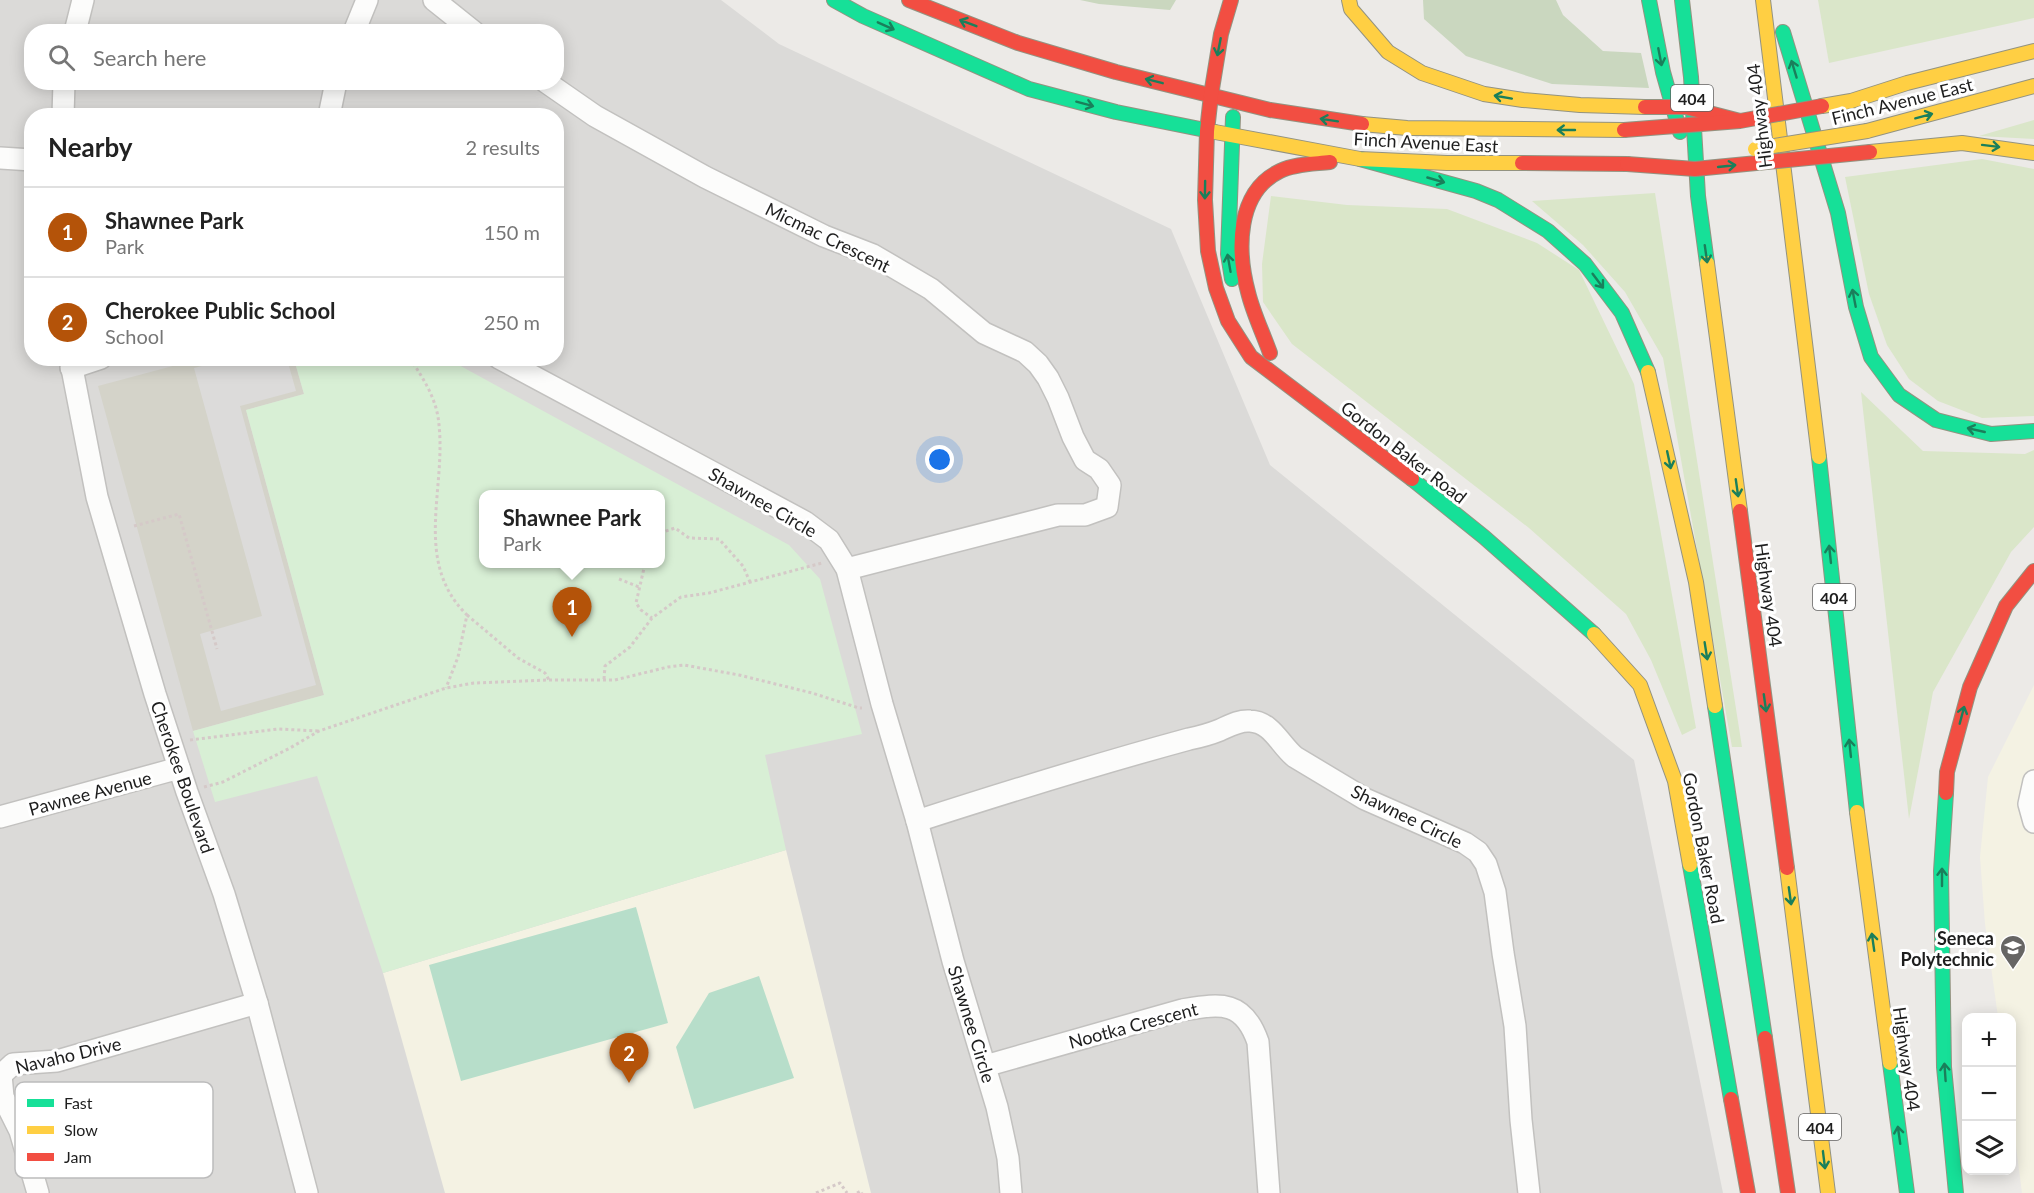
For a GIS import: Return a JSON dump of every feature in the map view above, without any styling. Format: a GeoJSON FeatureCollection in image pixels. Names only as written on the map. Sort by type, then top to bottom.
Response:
{"type":"FeatureCollection","features":[{"type":"Feature","properties":{"kind":"main road","name":"Finch Avenue East"},"geometry":{"type":"LineString","coordinates":[[834,0],[863,16],[1029,89],[1116,112],[1360,159],[1446,163],[1627,164],[1680,160],[1867,131],[2034,86]]}},
{"type":"Feature","properties":{"kind":"main road","name":"Finch Avenue East"},"geometry":{"type":"LineString","coordinates":[[909,0],[1018,43],[1116,72],[1270,110],[1350,123],[1407,128],[1624,130],[1740,121],[1851,101],[1907,83],[2034,51]]}},
{"type":"Feature","properties":{"kind":"main road","name":"Gordon Baker Road"},"geometry":{"type":"LineString","coordinates":[[1231,0],[1221,34],[1211,95],[1207,131],[1205,200],[1207,241],[1216,288],[1228,321],[1251,357],[1392,463],[1484,537],[1598,638],[1640,686],[1675,782],[1748,1193]]}},
{"type":"Feature","properties":{"kind":"main road"},"geometry":{"type":"LineString","coordinates":[[1349,0],[1352,9],[1388,52],[1422,73],[1484,94],[1580,105],[1686,107],[1740,121]]}},
{"type":"Feature","properties":{"kind":"main road"},"geometry":{"type":"LineString","coordinates":[[1649,0],[1663,72],[1698,195]]}},
{"type":"Feature","properties":{"kind":"main road","name":"Highway 404"},"geometry":{"type":"LineString","coordinates":[[1682,0],[1691,77],[1698,195],[1828,1193]]}},
{"type":"Feature","properties":{"kind":"main road","name":"Highway 404"},"geometry":{"type":"LineString","coordinates":[[1764,0],[1827,530],[1858,826],[1907,1193]]}},
{"type":"Feature","properties":{"kind":"main road"},"geometry":{"type":"LineString","coordinates":[[1773,0],[1838,213],[1856,307],[1871,357],[1899,394],[1936,420],[1991,434],[2034,431]]}},
{"type":"Feature","properties":{"kind":"main road","name":"Gordon Baker Road"},"geometry":{"type":"LineString","coordinates":[[1234,100],[1228,254],[1234,286],[1242,310],[1290,386]]}},
{"type":"Feature","properties":{"kind":"main road"},"geometry":{"type":"LineString","coordinates":[[1627,164],[1695,169],[1962,143],[2034,153]]}},
{"type":"Feature","properties":{"kind":"main road"},"geometry":{"type":"LineString","coordinates":[[1270,353],[1245,283],[1242,255],[1244,222],[1248,205],[1257,190],[1272,175],[1298,165],[1360,159],[1476,191],[1498,200],[1548,231],[1585,264],[1622,313],[1646,364],[1659,411],[1696,582],[1788,1193]]}},
{"type":"Feature","properties":{"kind":"main road"},"geometry":{"type":"LineString","coordinates":[[1956,1193],[1944,1067],[1941,870],[1947,772],[1970,687],[2006,606],[2034,571]]}},
{"type":"Feature","properties":{"kind":"street"},"geometry":{"type":"LineString","coordinates":[[77,24],[83,0]]}},
{"type":"Feature","properties":{"kind":"street"},"geometry":{"type":"LineString","coordinates":[[357,24],[367,0]]}},
{"type":"Feature","properties":{"kind":"street"},"geometry":{"type":"LineString","coordinates":[[434,0],[464,24]]}},
{"type":"Feature","properties":{"kind":"street"},"geometry":{"type":"LineString","coordinates":[[63,108],[64,90]]}},
{"type":"Feature","properties":{"kind":"street"},"geometry":{"type":"LineString","coordinates":[[331,108],[334,90]]}},
{"type":"Feature","properties":{"kind":"street","name":"Micmac Crescent"},"geometry":{"type":"LineString","coordinates":[[558,90],[596,116],[705,177],[824,236],[873,255],[931,289],[984,333],[1025,352],[1048,378],[1085,460],[1100,469],[1110,485],[1107,507],[1085,516],[1058,515],[847,569]]}},
{"type":"Feature","properties":{"kind":"street"},"geometry":{"type":"LineString","coordinates":[[0,158],[24,160]]}},
{"type":"Feature","properties":{"kind":"street","name":"Cherokee Boulevard"},"geometry":{"type":"LineString","coordinates":[[71,366],[96,497],[152,686],[224,894],[307,1193]]}},
{"type":"Feature","properties":{"kind":"street","name":"Shawnee Circle"},"geometry":{"type":"LineString","coordinates":[[515,366],[805,522],[829,540],[847,569],[882,704],[917,821],[952,962],[997,1107],[1008,1158],[1011,1193]]}},
{"type":"Feature","properties":{"kind":"street","name":"Shawnee Circle"},"geometry":{"type":"LineString","coordinates":[[917,821],[1071,772],[1205,735],[1236,723],[1250,721],[1272,730],[1295,757],[1365,799],[1465,843],[1478,852],[1486,864],[1495,892],[1515,1026],[1521,1120],[1529,1193]]}},
{"type":"Feature","properties":{"kind":"street","name":"Pawnee Avenue"},"geometry":{"type":"LineString","coordinates":[[0,817],[180,768]]}},
{"type":"Feature","properties":{"kind":"street"},"geometry":{"type":"LineString","coordinates":[[2034,781],[2029,804],[2034,822]]}},
{"type":"Feature","properties":{"kind":"street","name":"Navaho Drive"},"geometry":{"type":"LineString","coordinates":[[15,1121],[3,1097],[1,1075],[13,1065],[57,1061],[256,1003]]}},
{"type":"Feature","properties":{"kind":"street","name":"Nootka Crescent"},"geometry":{"type":"LineString","coordinates":[[985,1066],[1182,1010],[1210,1006],[1229,1007],[1248,1019],[1258,1042],[1269,1193]]}},
{"type":"Feature","properties":{"kind":"street","name":"Navaho Drive"},"geometry":{"type":"LineString","coordinates":[[34,1178],[38,1193]]}},
{"type":"Feature","properties":{"kind":"path"},"geometry":{"type":"LineString","coordinates":[[415,366],[434,399],[439,424],[440,462],[436,515],[436,557],[439,570],[453,598],[467,615],[518,658],[545,673],[549,680]]}},
{"type":"Feature","properties":{"kind":"path"},"geometry":{"type":"LineString","coordinates":[[134,526],[179,514],[216,649]]}},
{"type":"Feature","properties":{"kind":"path"},"geometry":{"type":"LineString","coordinates":[[665,531],[675,528],[689,538],[719,539],[743,566],[750,582]]}},
{"type":"Feature","properties":{"kind":"path"},"geometry":{"type":"LineString","coordinates":[[604,679],[605,666],[630,646],[652,618],[681,597],[750,582],[824,562]]}},
{"type":"Feature","properties":{"kind":"path"},"geometry":{"type":"LineString","coordinates":[[644,568],[636,603],[652,618]]}},
{"type":"Feature","properties":{"kind":"path"},"geometry":{"type":"LineString","coordinates":[[619,579],[639,587]]}},
{"type":"Feature","properties":{"kind":"path"},"geometry":{"type":"LineString","coordinates":[[446,688],[460,648],[467,615]]}},
{"type":"Feature","properties":{"kind":"path"},"geometry":{"type":"LineString","coordinates":[[201,788],[223,782],[319,731],[446,688],[474,683],[627,678],[684,665],[739,675],[812,693],[858,708],[882,704]]}},
{"type":"Feature","properties":{"kind":"path"},"geometry":{"type":"LineString","coordinates":[[184,741],[278,729],[319,731]]}},
{"type":"Feature","properties":{"kind":"path"},"geometry":{"type":"LineString","coordinates":[[816,1193],[840,1183],[847,1193]]}},
{"type":"Feature","properties":{"kind":"path"},"geometry":{"type":"LineString","coordinates":[[857,1193],[861,1191],[862,1193]]}},
{"type":"Feature","properties":{"kind":"shaded area"},"geometry":{"type":"Polygon","coordinates":[[[0,0],[721,0],[779,44],[1171,229],[1270,465],[1634,760],[1723,1193],[0,1193],[0,0]]]}},
{"type":"Feature","properties":{"kind":"shaded area"},"geometry":{"type":"Polygon","coordinates":[[[173,366],[296,366],[304,394],[246,410],[324,695],[193,731],[98,386],[173,366]]]}},
{"type":"Feature","properties":{"kind":"shaded area"},"geometry":{"type":"Polygon","coordinates":[[[202,366],[289,366],[296,391],[240,406],[316,685],[221,711],[200,634],[262,616],[194,368],[202,366]]]}},
{"type":"Feature","properties":{"kind":"shaded area","name":"Seneca Polytechnic"},"geometry":{"type":"Polygon","coordinates":[[[2034,685],[2034,1193],[2022,1193],[2016,1146],[2016,1013],[1997,1013],[1985,924],[1980,857],[1988,777],[2034,685]]]}},
{"type":"Feature","properties":{"kind":"shaded area"},"geometry":{"type":"Polygon","coordinates":[[[786,850],[871,1193],[445,1193],[383,973],[786,850]]]}},
{"type":"Feature","properties":{"kind":"green space"},"geometry":{"type":"Polygon","coordinates":[[[1080,0],[1176,0],[1170,10],[1099,4],[1080,0]]]}},
{"type":"Feature","properties":{"kind":"green space"},"geometry":{"type":"Polygon","coordinates":[[[1423,0],[1556,0],[1563,15],[1603,51],[1641,53],[1649,88],[1552,84],[1466,56],[1424,19],[1423,0]]]}},
{"type":"Feature","properties":{"kind":"green space"},"geometry":{"type":"Polygon","coordinates":[[[1818,0],[2034,0],[2034,18],[1829,63],[1818,0]]]}},
{"type":"Feature","properties":{"kind":"green space"},"geometry":{"type":"Polygon","coordinates":[[[2034,120],[2034,139],[1979,136],[2034,120]]]}},
{"type":"Feature","properties":{"kind":"green space"},"geometry":{"type":"Polygon","coordinates":[[[1982,159],[2034,169],[2034,416],[1982,418],[1938,401],[1909,379],[1887,345],[1869,294],[1845,177],[1982,159]]]}},
{"type":"Feature","properties":{"kind":"green space"},"geometry":{"type":"Polygon","coordinates":[[[1655,193],[1742,747],[1732,747],[1663,358],[1625,292],[1583,245],[1532,201],[1655,193]]]}},
{"type":"Feature","properties":{"kind":"green space"},"geometry":{"type":"Polygon","coordinates":[[[1271,196],[1347,205],[1447,209],[1537,243],[1579,270],[1634,384],[1696,728],[1682,735],[1651,660],[1626,614],[1529,528],[1292,344],[1263,302],[1262,264],[1271,196]]]}},
{"type":"Feature","properties":{"kind":"green space"},"geometry":{"type":"Polygon","coordinates":[[[296,366],[461,366],[789,545],[820,579],[862,734],[765,755],[786,850],[383,973],[317,776],[215,802],[193,731],[324,695],[246,410],[304,394],[296,366]]]}},
{"type":"Feature","properties":{"kind":"green space"},"geometry":{"type":"Polygon","coordinates":[[[1861,392],[1923,451],[2025,454],[2034,450],[2034,527],[2011,552],[1933,692],[1909,819],[1861,392]]]}},
{"type":"Feature","properties":{"kind":"green space"},"geometry":{"type":"Polygon","coordinates":[[[636,907],[668,1023],[461,1081],[429,965],[636,907]]]}},
{"type":"Feature","properties":{"kind":"green space"},"geometry":{"type":"Polygon","coordinates":[[[759,976],[794,1078],[694,1109],[676,1047],[709,993],[759,976]]]}},
{"type":"Feature","properties":{"kind":"traffic: fast"},"geometry":{"type":"LineString","coordinates":[[834,0],[863,16],[1029,89],[1116,112],[1215,132]]}},
{"type":"Feature","properties":{"kind":"traffic: fast"},"geometry":{"type":"LineString","coordinates":[[1649,0],[1663,72],[1680,132]]}},
{"type":"Feature","properties":{"kind":"traffic: fast"},"geometry":{"type":"LineString","coordinates":[[1682,0],[1691,77],[1698,196],[1707,263]]}},
{"type":"Feature","properties":{"kind":"traffic: fast"},"geometry":{"type":"LineString","coordinates":[[1783,32],[1838,213],[1856,307],[1871,357],[1899,395],[1936,420],[1991,434],[2034,431]]}},
{"type":"Feature","properties":{"kind":"traffic: fast"},"geometry":{"type":"LineString","coordinates":[[1232,279],[1228,254],[1233,117]]}},
{"type":"Feature","properties":{"kind":"traffic: fast"},"geometry":{"type":"LineString","coordinates":[[1360,159],[1476,191],[1498,200],[1548,231],[1585,264],[1622,313],[1648,372]]}},
{"type":"Feature","properties":{"kind":"traffic: fast"},"geometry":{"type":"LineString","coordinates":[[1819,457],[1857,812]]}},
{"type":"Feature","properties":{"kind":"traffic: fast"},"geometry":{"type":"LineString","coordinates":[[1412,479],[1484,537],[1594,634]]}},
{"type":"Feature","properties":{"kind":"traffic: fast"},"geometry":{"type":"LineString","coordinates":[[1715,706],[1765,1038]]}},
{"type":"Feature","properties":{"kind":"traffic: fast"},"geometry":{"type":"LineString","coordinates":[[1946,793],[1941,871],[1944,1067],[1956,1193]]}},
{"type":"Feature","properties":{"kind":"traffic: fast"},"geometry":{"type":"LineString","coordinates":[[1690,865],[1731,1099]]}},
{"type":"Feature","properties":{"kind":"traffic: fast"},"geometry":{"type":"LineString","coordinates":[[1890,1063],[1907,1193]]}},
{"type":"Feature","properties":{"kind":"traffic: slow"},"geometry":{"type":"LineString","coordinates":[[1349,0],[1351,9],[1388,52],[1422,73],[1484,94],[1523,100],[1645,107]]}},
{"type":"Feature","properties":{"kind":"traffic: slow"},"geometry":{"type":"LineString","coordinates":[[1763,0],[1819,457]]}},
{"type":"Feature","properties":{"kind":"traffic: slow"},"geometry":{"type":"LineString","coordinates":[[1822,106],[1851,101],[1907,83],[2034,51]]}},
{"type":"Feature","properties":{"kind":"traffic: slow"},"geometry":{"type":"LineString","coordinates":[[1867,131],[2034,86]]}},
{"type":"Feature","properties":{"kind":"traffic: slow"},"geometry":{"type":"LineString","coordinates":[[1362,124],[1407,128],[1624,130]]}},
{"type":"Feature","properties":{"kind":"traffic: slow"},"geometry":{"type":"LineString","coordinates":[[1755,149],[1867,131]]}},
{"type":"Feature","properties":{"kind":"traffic: slow"},"geometry":{"type":"LineString","coordinates":[[1215,132],[1360,159],[1447,163],[1522,163]]}},
{"type":"Feature","properties":{"kind":"traffic: slow"},"geometry":{"type":"LineString","coordinates":[[1870,152],[1962,143],[2034,153]]}},
{"type":"Feature","properties":{"kind":"traffic: slow"},"geometry":{"type":"LineString","coordinates":[[1707,263],[1740,511]]}},
{"type":"Feature","properties":{"kind":"traffic: slow"},"geometry":{"type":"LineString","coordinates":[[1648,372],[1696,582],[1715,706]]}},
{"type":"Feature","properties":{"kind":"traffic: slow"},"geometry":{"type":"LineString","coordinates":[[1594,634],[1640,685],[1675,781],[1690,865]]}},
{"type":"Feature","properties":{"kind":"traffic: slow"},"geometry":{"type":"LineString","coordinates":[[1857,812],[1890,1063]]}},
{"type":"Feature","properties":{"kind":"traffic: slow"},"geometry":{"type":"LineString","coordinates":[[1787,868],[1828,1193]]}},
{"type":"Feature","properties":{"kind":"traffic: jam"},"geometry":{"type":"LineString","coordinates":[[909,0],[1018,43],[1116,72],[1270,110],[1362,124]]}},
{"type":"Feature","properties":{"kind":"traffic: jam"},"geometry":{"type":"LineString","coordinates":[[1211,95],[1221,34],[1231,0]]}},
{"type":"Feature","properties":{"kind":"traffic: jam"},"geometry":{"type":"LineString","coordinates":[[1211,95],[1207,131],[1205,200],[1208,251],[1216,288],[1228,321],[1251,357],[1412,479]]}},
{"type":"Feature","properties":{"kind":"traffic: jam"},"geometry":{"type":"LineString","coordinates":[[1624,130],[1740,121],[1822,106]]}},
{"type":"Feature","properties":{"kind":"traffic: jam"},"geometry":{"type":"LineString","coordinates":[[1645,107],[1686,107],[1740,121]]}},
{"type":"Feature","properties":{"kind":"traffic: jam"},"geometry":{"type":"LineString","coordinates":[[1627,164],[1695,169],[1870,152]]}},
{"type":"Feature","properties":{"kind":"traffic: jam"},"geometry":{"type":"LineString","coordinates":[[1270,353],[1244,276],[1242,241],[1243,224],[1248,208],[1255,193],[1280,171],[1330,162]]}},
{"type":"Feature","properties":{"kind":"traffic: jam"},"geometry":{"type":"LineString","coordinates":[[1522,163],[1627,164]]}},
{"type":"Feature","properties":{"kind":"traffic: jam"},"geometry":{"type":"LineString","coordinates":[[1740,511],[1787,868]]}},
{"type":"Feature","properties":{"kind":"traffic: jam"},"geometry":{"type":"LineString","coordinates":[[1946,793],[1947,772],[1970,687],[2006,606],[2034,571]]}},
{"type":"Feature","properties":{"kind":"traffic: jam"},"geometry":{"type":"LineString","coordinates":[[1765,1038],[1788,1193]]}},
{"type":"Feature","properties":{"kind":"traffic: jam"},"geometry":{"type":"LineString","coordinates":[[1731,1099],[1748,1193]]}},
{"type":"Feature","properties":{"kind":"place","name":"Shawnee Park"},"geometry":{"type":"Point","coordinates":[572,637]}},
{"type":"Feature","properties":{"kind":"place","name":"Seneca Polytechnic"},"geometry":{"type":"Point","coordinates":[2013,971]}},
{"type":"Feature","properties":{"kind":"place","name":"Cherokee Public School"},"geometry":{"type":"Point","coordinates":[629,1083]}}]}
